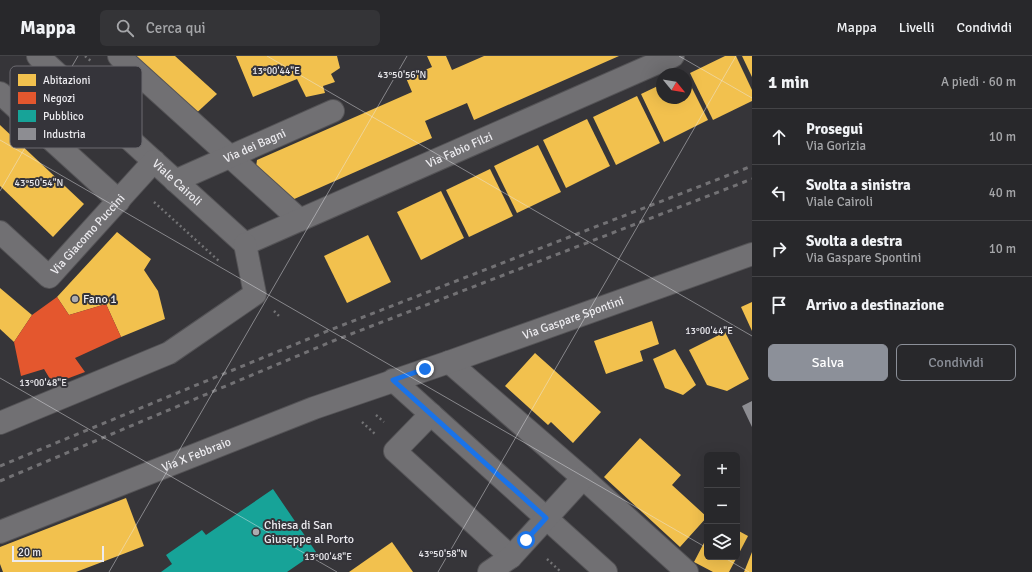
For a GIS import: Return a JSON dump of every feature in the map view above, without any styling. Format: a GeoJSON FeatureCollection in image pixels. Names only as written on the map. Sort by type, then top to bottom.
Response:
{"type":"FeatureCollection","features":[{"type":"Feature","properties":{"kind":"street","name":"Viale Cairoli"},"geometry":{"type":"LineString","coordinates":[[38,56],[49,66]]}},
{"type":"Feature","properties":{"kind":"street"},"geometry":{"type":"LineString","coordinates":[[119,56],[130,66]]}},
{"type":"Feature","properties":{"kind":"street","name":"Via Fabio Filzi"},"geometry":{"type":"LineString","coordinates":[[245,244],[673,56]]}},
{"type":"Feature","properties":{"kind":"street"},"geometry":{"type":"LineString","coordinates":[[142,77],[300,220]]}},
{"type":"Feature","properties":{"kind":"street"},"geometry":{"type":"LineString","coordinates":[[0,93],[10,102]]}},
{"type":"Feature","properties":{"kind":"street","name":"Via dei Bagni"},"geometry":{"type":"LineString","coordinates":[[175,181],[333,111]]}},
{"type":"Feature","properties":{"kind":"street"},"geometry":{"type":"LineString","coordinates":[[61,148],[118,200]]}},
{"type":"Feature","properties":{"kind":"street","name":"Viale Cairoli"},"geometry":{"type":"LineString","coordinates":[[139,148],[245,244]]}},
{"type":"Feature","properties":{"kind":"street","name":"Via Giacomo Puccini"},"geometry":{"type":"LineString","coordinates":[[0,232],[49,276],[154,162]]}},
{"type":"Feature","properties":{"kind":"street"},"geometry":{"type":"LineString","coordinates":[[0,423],[169,353],[255,294],[245,244]]}},
{"type":"Feature","properties":{"kind":"street","name":"Via Gaspare Spontini"},"geometry":{"type":"LineString","coordinates":[[393,380],[449,362],[752,254]]}},
{"type":"Feature","properties":{"kind":"street"},"geometry":{"type":"LineString","coordinates":[[449,362],[583,478],[687,572]]}},
{"type":"Feature","properties":{"kind":"street"},"geometry":{"type":"LineString","coordinates":[[393,380],[606,572]]}},
{"type":"Feature","properties":{"kind":"street","name":"Via X Febbraio"},"geometry":{"type":"LineString","coordinates":[[0,532],[314,408],[393,380]]}},
{"type":"Feature","properties":{"kind":"street"},"geometry":{"type":"LineString","coordinates":[[431,414],[395,451],[511,557]]}},
{"type":"Feature","properties":{"kind":"street"},"geometry":{"type":"LineString","coordinates":[[489,572],[511,557],[583,478]]}},
{"type":"Feature","properties":{"kind":"building: Abitazioni"},"geometry":{"type":"Polygon","coordinates":[[[123,56],[175,56],[217,94],[191,118],[142,73],[142,66],[134,66],[123,56]]]}},
{"type":"Feature","properties":{"kind":"building: Abitazioni"},"geometry":{"type":"Polygon","coordinates":[[[236,56],[337,56],[340,68],[331,74],[335,82],[323,86],[325,93],[306,97],[297,79],[253,97],[236,56]]]}},
{"type":"Feature","properties":{"kind":"building: Abitazioni"},"geometry":{"type":"Polygon","coordinates":[[[427,56],[446,56],[452,70],[484,56],[619,56],[474,120],[467,103],[425,121],[432,138],[292,200],[256,167],[257,160],[412,92],[406,78],[432,67],[427,56]]]}},
{"type":"Feature","properties":{"kind":"building: Abitazioni"},"geometry":{"type":"Polygon","coordinates":[[[725,56],[736,56],[752,90],[752,101],[713,120],[692,77],[692,72],[725,56]]]}},
{"type":"Feature","properties":{"kind":"building: Abitazioni"},"geometry":{"type":"Polygon","coordinates":[[[742,56],[752,56],[752,77],[742,56]]]}},
{"type":"Feature","properties":{"kind":"building: Abitazioni"},"geometry":{"type":"Polygon","coordinates":[[[656,87],[656,104],[692,104],[692,88],[708,120],[664,142],[641,94],[656,87]]]}},
{"type":"Feature","properties":{"kind":"building: Abitazioni"},"geometry":{"type":"Polygon","coordinates":[[[637,96],[660,143],[616,165],[593,117],[637,96]]]}},
{"type":"Feature","properties":{"kind":"building: Abitazioni"},"geometry":{"type":"Polygon","coordinates":[[[587,119],[610,166],[566,188],[543,140],[587,119]]]}},
{"type":"Feature","properties":{"kind":"building: Abitazioni"},"geometry":{"type":"Polygon","coordinates":[[[0,125],[10,134],[10,148],[24,148],[84,204],[53,237],[0,186],[0,125]]]}},
{"type":"Feature","properties":{"kind":"building: Abitazioni"},"geometry":{"type":"Polygon","coordinates":[[[538,145],[561,192],[517,213],[494,166],[538,145]]]}},
{"type":"Feature","properties":{"kind":"building: Abitazioni"},"geometry":{"type":"Polygon","coordinates":[[[490,169],[513,216],[469,237],[446,190],[490,169]]]}},
{"type":"Feature","properties":{"kind":"building: Abitazioni"},"geometry":{"type":"Polygon","coordinates":[[[441,191],[464,238],[421,260],[397,212],[441,191]]]}},
{"type":"Feature","properties":{"kind":"building: Abitazioni"},"geometry":{"type":"Polygon","coordinates":[[[117,232],[151,259],[144,270],[158,291],[165,319],[121,337],[106,304],[69,315],[57,297],[117,232]]]}},
{"type":"Feature","properties":{"kind":"building: Abitazioni"},"geometry":{"type":"Polygon","coordinates":[[[368,235],[391,282],[347,303],[324,256],[368,235]]]}},
{"type":"Feature","properties":{"kind":"building: Abitazioni"},"geometry":{"type":"Polygon","coordinates":[[[0,288],[32,315],[14,342],[0,329],[0,288]]]}},
{"type":"Feature","properties":{"kind":"building: Abitazioni"},"geometry":{"type":"Polygon","coordinates":[[[752,302],[752,331],[741,307],[752,302]]]}},
{"type":"Feature","properties":{"kind":"building: Abitazioni"},"geometry":{"type":"Polygon","coordinates":[[[652,321],[659,344],[640,351],[643,361],[606,374],[594,341],[652,321]]]}},
{"type":"Feature","properties":{"kind":"building: Abitazioni"},"geometry":{"type":"Polygon","coordinates":[[[725,332],[749,379],[727,391],[707,385],[689,350],[725,332]]]}},
{"type":"Feature","properties":{"kind":"building: Abitazioni"},"geometry":{"type":"Polygon","coordinates":[[[675,349],[696,385],[683,395],[665,388],[653,359],[675,349]]]}},
{"type":"Feature","properties":{"kind":"building: Abitazioni"},"geometry":{"type":"Polygon","coordinates":[[[535,353],[601,412],[573,443],[551,422],[548,425],[505,386],[535,353]]]}},
{"type":"Feature","properties":{"kind":"building: Abitazioni"},"geometry":{"type":"Polygon","coordinates":[[[640,438],[681,475],[672,485],[704,514],[704,520],[680,547],[604,477],[640,438]]]}},
{"type":"Feature","properties":{"kind":"building: Abitazioni"},"geometry":{"type":"Polygon","coordinates":[[[126,498],[144,546],[76,572],[3,572],[0,564],[0,547],[126,498]]]}},
{"type":"Feature","properties":{"kind":"building: Abitazioni"},"geometry":{"type":"Polygon","coordinates":[[[740,532],[748,536],[740,551],[740,532]]]}},
{"type":"Feature","properties":{"kind":"building: Abitazioni"},"geometry":{"type":"Polygon","coordinates":[[[392,542],[413,572],[349,572],[392,542]]]}},
{"type":"Feature","properties":{"kind":"building: Abitazioni"},"geometry":{"type":"Polygon","coordinates":[[[704,543],[704,560],[735,560],[729,572],[713,572],[694,562],[704,543]]]}},
{"type":"Feature","properties":{"kind":"building: Abitazioni"},"geometry":{"type":"Polygon","coordinates":[[[752,552],[752,572],[744,572],[752,552]]]}},
{"type":"Feature","properties":{"kind":"building: Negozi"},"geometry":{"type":"Polygon","coordinates":[[[57,297],[69,315],[106,304],[121,337],[75,358],[85,372],[53,384],[44,369],[21,376],[14,342],[32,315],[57,297]]]}},
{"type":"Feature","properties":{"kind":"building: Pubblico","name":"Chiesa di San Giuseppe al Porto"},"geometry":{"type":"Polygon","coordinates":[[[273,489],[316,552],[287,572],[161,572],[172,564],[166,555],[202,530],[206,535],[273,489]]]}},
{"type":"Feature","properties":{"kind":"building: Industria"},"geometry":{"type":"Polygon","coordinates":[[[752,401],[752,427],[742,406],[752,401]]]}},
{"type":"Feature","properties":{"kind":"railway"},"geometry":{"type":"LineString","coordinates":[[0,466],[330,330],[752,166]]}},
{"type":"Feature","properties":{"kind":"railway"},"geometry":{"type":"LineString","coordinates":[[0,481],[333,341],[752,179]]}},
{"type":"Feature","properties":{"kind":"place","name":"Fano 1"},"geometry":{"type":"Point","coordinates":[75,299]}},
{"type":"Feature","properties":{"kind":"place","name":"Chiesa di San Giuseppe al Porto"},"geometry":{"type":"Point","coordinates":[256,532]}},
{"type":"Feature","properties":{"kind":"route"},"geometry":{"type":"LineString","coordinates":[[425,369],[393,380],[546,518],[526,540]]}}]}
